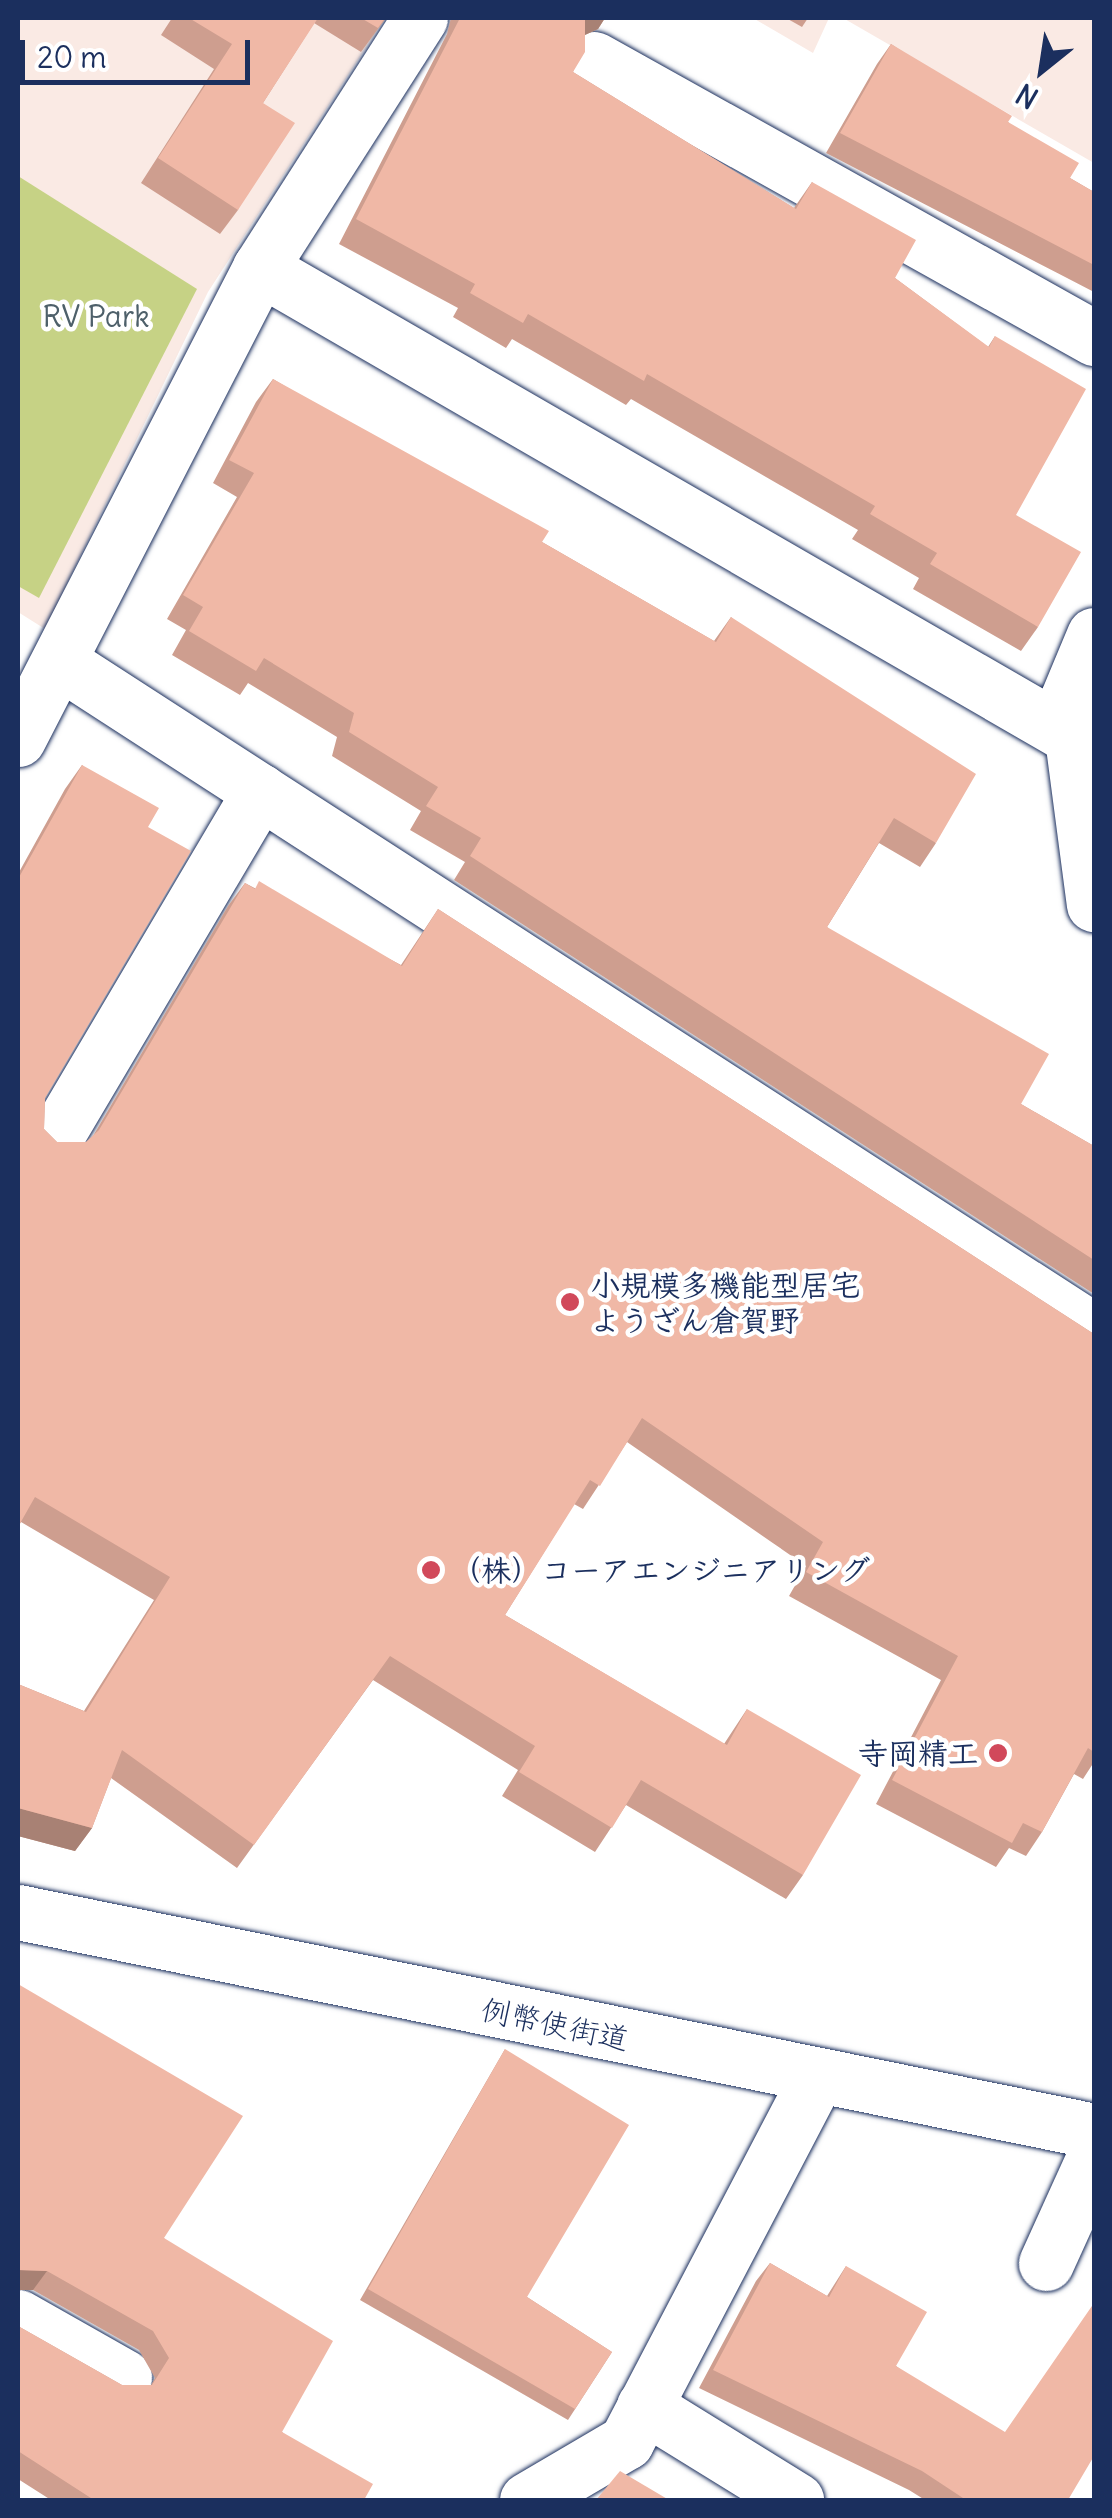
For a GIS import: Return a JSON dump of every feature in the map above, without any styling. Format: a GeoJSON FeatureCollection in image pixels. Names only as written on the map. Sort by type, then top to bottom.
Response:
{"type":"FeatureCollection","features":[{"type":"Feature","properties":{"kind":"street"},"geometry":{"type":"LineString","coordinates":[[18,739],[260,268],[420,18]]}},
{"type":"Feature","properties":{"kind":"street"},"geometry":{"type":"LineString","coordinates":[[594,59],[1094,338]]}},
{"type":"Feature","properties":{"kind":"street"},"geometry":{"type":"LineString","coordinates":[[260,268],[1072,736]]}},
{"type":"Feature","properties":{"kind":"street"},"geometry":{"type":"LineString","coordinates":[[1094,636],[1067,700],[1094,904]]}},
{"type":"Feature","properties":{"kind":"street"},"geometry":{"type":"LineString","coordinates":[[60,662],[1094,1331]]}},
{"type":"Feature","properties":{"kind":"street"},"geometry":{"type":"LineString","coordinates":[[55,1138],[260,790]]}},
{"type":"Feature","properties":{"kind":"street","name":"例幣使街道"},"geometry":{"type":"LineString","coordinates":[[18,1912],[816,2079],[1094,2132]]}},
{"type":"Feature","properties":{"kind":"street"},"geometry":{"type":"LineString","coordinates":[[527,2500],[626,2442],[816,2079]]}},
{"type":"Feature","properties":{"kind":"street"},"geometry":{"type":"LineString","coordinates":[[1046,2263],[1094,2157]]}},
{"type":"Feature","properties":{"kind":"street"},"geometry":{"type":"LineString","coordinates":[[18,2318],[124,2377]]}},
{"type":"Feature","properties":{"kind":"street"},"geometry":{"type":"LineString","coordinates":[[644,2406],[796,2500]]}},
{"type":"Feature","properties":{"kind":"shaded area"},"geometry":{"type":"Polygon","coordinates":[[[18,18],[385,18],[208,292],[45,629],[18,612],[18,18]]]}},
{"type":"Feature","properties":{"kind":"shaded area"},"geometry":{"type":"Polygon","coordinates":[[[753,18],[829,18],[813,53],[753,18]]]}},
{"type":"Feature","properties":{"kind":"shaded area"},"geometry":{"type":"Polygon","coordinates":[[[843,18],[1094,18],[1094,163],[843,18]]]}},
{"type":"Feature","properties":{"kind":"green space","name":"RV Park"},"geometry":{"type":"Polygon","coordinates":[[[18,176],[197,289],[39,598],[18,586],[18,176]]]}},
{"type":"Feature","properties":{"kind":"building"},"geometry":{"type":"Polygon","coordinates":[[[189,18],[318,18],[263,103],[295,123],[238,210],[158,158],[232,44],[189,18]]]}},
{"type":"Feature","properties":{"kind":"building"},"geometry":{"type":"Polygon","coordinates":[[[361,18],[385,18],[378,28],[361,18]]]}},
{"type":"Feature","properties":{"kind":"building"},"geometry":{"type":"Polygon","coordinates":[[[460,18],[585,18],[585,52],[573,72],[796,209],[812,182],[916,240],[895,278],[989,347],[995,336],[1086,389],[1016,515],[1081,552],[1038,627],[930,564],[937,553],[870,514],[875,506],[647,374],[644,381],[528,314],[523,323],[470,293],[475,284],[356,219],[460,18]]]}},
{"type":"Feature","properties":{"kind":"building"},"geometry":{"type":"Polygon","coordinates":[[[891,44],[1012,116],[1008,122],[1079,163],[1070,178],[1094,192],[1094,265],[840,133],[891,44]]]}},
{"type":"Feature","properties":{"kind":"building"},"geometry":{"type":"Polygon","coordinates":[[[273,379],[549,531],[542,542],[716,642],[731,617],[976,774],[936,843],[894,818],[827,927],[1049,1054],[1021,1104],[1094,1146],[1094,1260],[470,856],[481,838],[426,806],[438,787],[349,732],[354,713],[264,658],[256,671],[189,631],[203,607],[183,595],[254,473],[229,460],[273,379]]]}},
{"type":"Feature","properties":{"kind":"building"},"geometry":{"type":"Polygon","coordinates":[[[82,765],[159,808],[148,827],[191,851],[45,1098],[44,1129],[57,1142],[86,1142],[99,1130],[245,883],[255,889],[259,881],[402,966],[438,909],[1094,1334],[1094,1752],[1088,1748],[1042,1832],[1023,1823],[1012,1843],[892,1780],[958,1656],[806,1572],[823,1542],[642,1418],[600,1486],[590,1480],[505,1615],[727,1745],[747,1709],[861,1775],[803,1875],[641,1780],[612,1828],[519,1772],[535,1746],[390,1656],[254,1845],[122,1750],[92,1828],[18,1808],[18,1684],[86,1712],[170,1577],[35,1497],[18,1527],[18,879],[82,765]]]}},
{"type":"Feature","properties":{"kind":"building"},"geometry":{"type":"Polygon","coordinates":[[[18,1984],[243,2116],[164,2238],[333,2341],[282,2432],[373,2484],[364,2500],[94,2500],[18,2451],[18,2326],[122,2385],[152,2385],[169,2358],[153,2331],[47,2271],[18,2270],[18,1984]]]}},
{"type":"Feature","properties":{"kind":"building"},"geometry":{"type":"Polygon","coordinates":[[[505,2049],[629,2125],[527,2297],[612,2352],[575,2409],[368,2289],[505,2049]]]}},
{"type":"Feature","properties":{"kind":"building"},"geometry":{"type":"Polygon","coordinates":[[[770,2263],[829,2297],[846,2266],[927,2312],[896,2366],[1005,2432],[1094,2303],[1094,2456],[1068,2500],[966,2500],[922,2471],[713,2370],[770,2263]]]}},
{"type":"Feature","properties":{"kind":"building"},"geometry":{"type":"Polygon","coordinates":[[[620,2471],[669,2500],[596,2500],[620,2471]]]}},
{"type":"Feature","properties":{"kind":"place","name":"小規模多機能型居宅 ようざん倉賀野"},"geometry":{"type":"Point","coordinates":[570,1302]}},
{"type":"Feature","properties":{"kind":"place","name":"（株）コーアエンジニアリング"},"geometry":{"type":"Point","coordinates":[431,1570]}},
{"type":"Feature","properties":{"kind":"place","name":"寺岡精工"},"geometry":{"type":"Point","coordinates":[998,1753]}}]}
